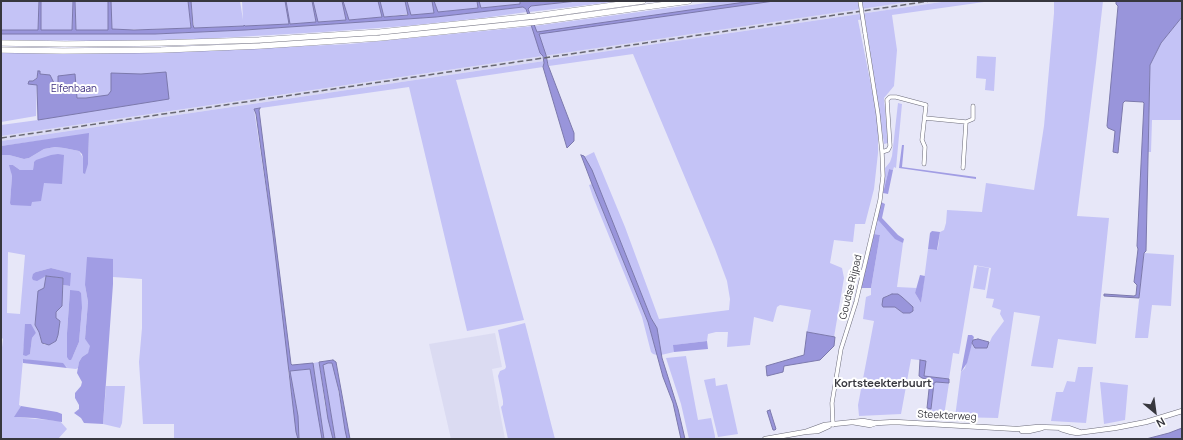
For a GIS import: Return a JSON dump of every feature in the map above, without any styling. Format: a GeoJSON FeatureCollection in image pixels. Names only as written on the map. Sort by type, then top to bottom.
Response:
{"type":"FeatureCollection","features":[{"type":"Feature","properties":{"kind":"highway"},"geometry":{"type":"LineString","coordinates":[[1,44],[259,40],[380,32],[535,16],[643,1]]}},
{"type":"Feature","properties":{"kind":"highway"},"geometry":{"type":"LineString","coordinates":[[1,50],[161,50],[260,46],[380,38],[526,24],[689,1]]}},
{"type":"Feature","properties":{"kind":"main road","name":"Steekterweg"},"geometry":{"type":"LineString","coordinates":[[765,439],[805,432],[818,427],[852,422],[870,425],[876,423],[895,422],[1029,431],[1044,428],[1069,428],[1080,432],[1115,428],[1146,422],[1182,411]]}},
{"type":"Feature","properties":{"kind":"street","name":"Goudse Rijpad"},"geometry":{"type":"LineString","coordinates":[[833,425],[832,403],[841,349],[856,302],[880,200],[883,176],[878,114],[860,1]]}},
{"type":"Feature","properties":{"kind":"street","name":"Goudse Rijpad"},"geometry":{"type":"LineString","coordinates":[[882,152],[888,150],[890,146],[887,100],[890,97],[896,97],[926,104],[922,140],[926,147],[924,164]]}},
{"type":"Feature","properties":{"kind":"street"},"geometry":{"type":"LineString","coordinates":[[925,118],[966,122],[973,119],[973,106]]}},
{"type":"Feature","properties":{"kind":"street"},"geometry":{"type":"LineString","coordinates":[[963,168],[966,122]]}},
{"type":"Feature","properties":{"kind":"shaded area"},"geometry":{"type":"Polygon","coordinates":[[[39,1],[41,1],[41,30],[72,30],[73,1],[75,1],[76,30],[108,30],[108,1],[111,1],[112,29],[134,30],[191,28],[188,1],[191,1],[194,28],[289,24],[285,1],[290,24],[316,22],[312,1],[318,22],[346,20],[342,1],[349,20],[382,17],[378,1],[380,1],[384,17],[408,15],[405,1],[407,1],[411,15],[434,13],[432,1],[434,1],[438,12],[478,8],[477,1],[479,1],[481,8],[520,4],[520,1],[577,1],[531,6],[528,9],[537,32],[752,1],[774,1],[539,34],[548,65],[574,133],[574,141],[567,148],[543,67],[543,56],[540,53],[526,9],[523,7],[436,17],[245,30],[155,34],[1,34],[1,30],[38,30],[39,1]]]}},
{"type":"Feature","properties":{"kind":"shaded area"},"geometry":{"type":"Polygon","coordinates":[[[915,1],[948,1],[547,60],[546,55],[915,1]]]}},
{"type":"Feature","properties":{"kind":"shaded area"},"geometry":{"type":"Polygon","coordinates":[[[1116,1],[1182,1],[1182,17],[1161,43],[1150,65],[1146,251],[1144,253],[1139,298],[1104,296],[1104,294],[1134,296],[1136,295],[1137,285],[1134,282],[1138,249],[1144,103],[1125,101],[1123,103],[1118,153],[1113,152],[1115,131],[1107,126],[1118,6],[1116,1]]]}},
{"type":"Feature","properties":{"kind":"shaded area"},"geometry":{"type":"Polygon","coordinates":[[[543,56],[544,61],[1,141],[1,136],[543,56]]]}},
{"type":"Feature","properties":{"kind":"shaded area"},"geometry":{"type":"Polygon","coordinates":[[[38,71],[40,71],[40,74],[50,75],[55,85],[58,84],[58,76],[75,74],[77,98],[108,95],[111,91],[111,73],[141,74],[166,72],[169,99],[38,120],[37,85],[28,84],[29,81],[33,81],[37,78],[38,71]]]}},
{"type":"Feature","properties":{"kind":"shaded area"},"geometry":{"type":"Polygon","coordinates":[[[260,108],[259,110],[291,364],[313,363],[324,439],[322,439],[310,369],[290,371],[298,416],[299,439],[296,432],[273,235],[256,114],[254,109],[260,108]]]}},
{"type":"Feature","properties":{"kind":"shaded area"},"geometry":{"type":"Polygon","coordinates":[[[89,133],[88,164],[85,174],[83,173],[82,154],[79,151],[55,147],[44,149],[29,158],[24,159],[9,155],[1,155],[1,146],[89,133]]]}},
{"type":"Feature","properties":{"kind":"shaded area"},"geometry":{"type":"Polygon","coordinates":[[[902,145],[904,145],[902,167],[976,177],[976,179],[899,168],[902,145]]]}},
{"type":"Feature","properties":{"kind":"shaded area"},"geometry":{"type":"Polygon","coordinates":[[[58,154],[64,155],[62,184],[44,183],[41,201],[32,202],[31,206],[11,205],[12,176],[9,165],[13,165],[20,170],[33,170],[34,162],[36,160],[58,154]]]}},
{"type":"Feature","properties":{"kind":"shaded area"},"geometry":{"type":"Polygon","coordinates":[[[581,155],[584,156],[592,170],[651,318],[657,328],[662,358],[678,409],[685,439],[681,439],[673,403],[663,377],[648,322],[581,155]]]}},
{"type":"Feature","properties":{"kind":"shaded area"},"geometry":{"type":"Polygon","coordinates":[[[889,169],[893,170],[888,194],[883,193],[889,169]]]}},
{"type":"Feature","properties":{"kind":"shaded area"},"geometry":{"type":"Polygon","coordinates":[[[881,202],[885,204],[882,218],[898,235],[904,239],[903,243],[895,239],[877,219],[881,202]]]}},
{"type":"Feature","properties":{"kind":"shaded area"},"geometry":{"type":"Polygon","coordinates":[[[932,231],[940,232],[937,250],[928,249],[930,233],[932,231]]]}},
{"type":"Feature","properties":{"kind":"shaded area"},"geometry":{"type":"Polygon","coordinates":[[[874,234],[880,235],[871,288],[861,288],[874,234]]]}},
{"type":"Feature","properties":{"kind":"shaded area"},"geometry":{"type":"Polygon","coordinates":[[[87,257],[113,259],[113,284],[103,424],[84,423],[81,418],[74,413],[79,409],[79,405],[75,398],[75,393],[81,386],[82,382],[77,373],[79,362],[82,357],[88,353],[90,346],[85,339],[88,302],[85,285],[87,257]]]}},
{"type":"Feature","properties":{"kind":"shaded area"},"geometry":{"type":"Polygon","coordinates":[[[51,268],[71,273],[70,286],[63,285],[63,278],[46,276],[37,281],[33,280],[33,274],[36,272],[51,268]]]}},
{"type":"Feature","properties":{"kind":"shaded area"},"geometry":{"type":"Polygon","coordinates":[[[920,275],[925,276],[921,303],[915,293],[920,275]]]}},
{"type":"Feature","properties":{"kind":"shaded area"},"geometry":{"type":"Polygon","coordinates":[[[46,276],[63,278],[62,306],[56,312],[56,318],[60,321],[58,335],[56,341],[49,345],[42,343],[35,325],[38,291],[44,288],[46,276]]]}},
{"type":"Feature","properties":{"kind":"shaded area"},"geometry":{"type":"Polygon","coordinates":[[[70,290],[79,291],[81,293],[82,308],[79,342],[71,360],[69,360],[67,357],[67,333],[70,290]]]}},
{"type":"Feature","properties":{"kind":"shaded area"},"geometry":{"type":"Polygon","coordinates":[[[892,294],[898,294],[902,297],[913,307],[913,311],[910,313],[903,313],[895,307],[883,307],[883,298],[892,294]]]}},
{"type":"Feature","properties":{"kind":"shaded area"},"geometry":{"type":"Polygon","coordinates":[[[25,324],[31,324],[36,333],[32,338],[30,354],[26,356],[23,355],[25,324]]]}},
{"type":"Feature","properties":{"kind":"shaded area"},"geometry":{"type":"Polygon","coordinates":[[[807,332],[835,337],[834,346],[820,360],[784,366],[783,372],[767,376],[766,366],[804,355],[807,332]]]}},
{"type":"Feature","properties":{"kind":"shaded area"},"geometry":{"type":"Polygon","coordinates":[[[495,333],[502,367],[492,369],[505,439],[451,439],[429,344],[495,333]]]}},
{"type":"Feature","properties":{"kind":"shaded area"},"geometry":{"type":"Polygon","coordinates":[[[968,335],[972,335],[974,337],[967,363],[961,372],[968,335]]]}},
{"type":"Feature","properties":{"kind":"shaded area"},"geometry":{"type":"Polygon","coordinates":[[[978,339],[989,342],[987,348],[975,348],[972,343],[973,340],[978,339]]]}},
{"type":"Feature","properties":{"kind":"shaded area"},"geometry":{"type":"Polygon","coordinates":[[[707,341],[708,349],[674,352],[673,345],[707,341]]]}},
{"type":"Feature","properties":{"kind":"shaded area"},"geometry":{"type":"Polygon","coordinates":[[[23,359],[63,363],[67,368],[23,363],[23,359]]]}},
{"type":"Feature","properties":{"kind":"shaded area"},"geometry":{"type":"Polygon","coordinates":[[[333,360],[336,362],[350,439],[347,439],[339,391],[332,363],[323,365],[335,438],[333,439],[328,419],[319,362],[333,360]]]}},
{"type":"Feature","properties":{"kind":"shaded area"},"geometry":{"type":"Polygon","coordinates":[[[920,360],[926,361],[924,376],[949,379],[949,383],[934,383],[931,409],[927,408],[930,380],[919,376],[920,360]]]}},
{"type":"Feature","properties":{"kind":"shaded area"},"geometry":{"type":"Polygon","coordinates":[[[21,406],[57,412],[62,414],[62,422],[14,417],[21,406]]]}},
{"type":"Feature","properties":{"kind":"shaded area"},"geometry":{"type":"Polygon","coordinates":[[[770,410],[776,429],[775,430],[773,430],[767,411],[770,410]]]}},
{"type":"Feature","properties":{"kind":"shaded area"},"geometry":{"type":"Polygon","coordinates":[[[1182,428],[1182,439],[1146,439],[1169,433],[1182,428]]]}},
{"type":"Feature","properties":{"kind":"green space"},"geometry":{"type":"Polygon","coordinates":[[[1,1],[39,1],[38,30],[1,30],[1,1]]]}},
{"type":"Feature","properties":{"kind":"green space"},"geometry":{"type":"Polygon","coordinates":[[[41,1],[73,1],[72,30],[41,30],[41,1]]]}},
{"type":"Feature","properties":{"kind":"green space"},"geometry":{"type":"Polygon","coordinates":[[[75,1],[108,1],[108,30],[76,30],[75,1]]]}},
{"type":"Feature","properties":{"kind":"green space"},"geometry":{"type":"Polygon","coordinates":[[[111,1],[188,1],[191,28],[111,30],[111,1]]]}},
{"type":"Feature","properties":{"kind":"green space"},"geometry":{"type":"Polygon","coordinates":[[[191,1],[240,1],[243,20],[242,1],[285,1],[289,24],[194,28],[191,1]]]}},
{"type":"Feature","properties":{"kind":"green space"},"geometry":{"type":"Polygon","coordinates":[[[286,1],[312,1],[316,22],[290,24],[286,1]]]}},
{"type":"Feature","properties":{"kind":"green space"},"geometry":{"type":"Polygon","coordinates":[[[313,1],[342,1],[346,20],[317,22],[313,1]]]}},
{"type":"Feature","properties":{"kind":"green space"},"geometry":{"type":"Polygon","coordinates":[[[343,1],[378,1],[382,17],[349,20],[343,1]]]}},
{"type":"Feature","properties":{"kind":"green space"},"geometry":{"type":"Polygon","coordinates":[[[380,1],[405,1],[408,14],[384,17],[380,1]]]}},
{"type":"Feature","properties":{"kind":"green space"},"geometry":{"type":"Polygon","coordinates":[[[407,1],[432,1],[434,13],[411,15],[407,1]]]}},
{"type":"Feature","properties":{"kind":"green space"},"geometry":{"type":"Polygon","coordinates":[[[434,1],[477,1],[478,8],[438,12],[434,1]]]}},
{"type":"Feature","properties":{"kind":"green space"},"geometry":{"type":"Polygon","coordinates":[[[479,1],[520,1],[521,4],[481,8],[479,1]]]}},
{"type":"Feature","properties":{"kind":"green space"},"geometry":{"type":"Polygon","coordinates":[[[577,1],[621,1],[529,12],[528,9],[531,6],[577,1]]]}},
{"type":"Feature","properties":{"kind":"green space","name":"Elfenbaan"},"geometry":{"type":"Polygon","coordinates":[[[721,1],[915,1],[1,136],[1,125],[38,120],[39,72],[35,80],[28,84],[37,84],[36,116],[1,122],[1,53],[176,52],[350,44],[534,26],[721,1]]]}},
{"type":"Feature","properties":{"kind":"green space"},"geometry":{"type":"Polygon","coordinates":[[[948,1],[991,1],[892,15],[897,50],[894,86],[884,98],[888,143],[884,144],[865,19],[858,20],[878,120],[878,153],[874,189],[865,224],[855,224],[853,242],[834,240],[830,263],[842,268],[844,278],[834,337],[807,332],[811,310],[780,305],[777,307],[773,322],[754,317],[750,345],[727,347],[728,332],[716,332],[708,334],[707,341],[674,345],[674,352],[661,355],[657,328],[651,318],[596,181],[584,157],[594,152],[625,227],[659,319],[729,310],[730,299],[727,281],[715,249],[633,54],[549,66],[547,60],[948,1]]]}},
{"type":"Feature","properties":{"kind":"green space"},"geometry":{"type":"Polygon","coordinates":[[[1054,1],[1103,1],[1077,216],[1109,218],[1096,344],[1058,339],[1053,368],[1031,366],[1040,316],[1014,312],[998,418],[955,417],[961,372],[965,368],[972,343],[975,348],[987,348],[992,337],[1004,321],[1000,314],[1001,310],[992,307],[994,299],[986,298],[991,268],[974,265],[959,354],[953,353],[949,379],[924,376],[926,361],[911,359],[901,414],[859,416],[858,405],[874,321],[863,319],[866,297],[871,295],[880,235],[874,234],[877,219],[886,229],[903,243],[897,287],[917,288],[915,293],[921,303],[928,249],[937,250],[938,248],[940,232],[944,230],[946,223],[947,210],[982,212],[986,183],[1034,190],[1044,126],[1054,1]],[[892,294],[886,296],[883,307],[895,307],[903,313],[914,309],[902,297],[892,294]]]}},
{"type":"Feature","properties":{"kind":"green space"},"geometry":{"type":"Polygon","coordinates":[[[523,7],[527,12],[406,26],[323,32],[201,39],[124,41],[1,40],[1,34],[155,34],[245,30],[436,17],[523,7]]]}},
{"type":"Feature","properties":{"kind":"green space"},"geometry":{"type":"Polygon","coordinates":[[[1182,17],[1182,120],[1152,120],[1151,152],[1148,152],[1150,65],[1161,43],[1182,17]]]}},
{"type":"Feature","properties":{"kind":"green space"},"geometry":{"type":"Polygon","coordinates":[[[977,56],[996,57],[994,91],[985,90],[986,79],[976,78],[977,56]]]}},
{"type":"Feature","properties":{"kind":"green space"},"geometry":{"type":"Polygon","coordinates":[[[544,61],[543,67],[456,80],[524,320],[467,331],[409,87],[254,109],[273,235],[289,365],[288,370],[298,439],[174,439],[174,424],[143,424],[139,362],[142,328],[142,279],[113,277],[113,259],[85,285],[88,302],[85,339],[91,346],[88,353],[82,357],[79,362],[78,368],[67,368],[66,366],[23,359],[19,405],[21,406],[15,417],[60,421],[67,429],[58,439],[1,439],[1,356],[3,339],[1,337],[1,155],[9,155],[24,159],[29,158],[44,149],[55,147],[79,151],[84,163],[88,164],[89,134],[1,146],[1,141],[544,61]],[[34,162],[33,170],[20,170],[13,165],[10,165],[12,176],[10,203],[32,201],[43,186],[34,162]],[[8,252],[7,313],[20,314],[25,255],[8,252]],[[51,268],[36,272],[39,279],[46,276],[35,325],[42,343],[45,345],[56,341],[60,321],[56,318],[56,311],[62,306],[63,285],[70,286],[70,273],[51,268]],[[70,290],[67,333],[67,357],[73,356],[79,342],[82,308],[70,290]],[[26,324],[23,355],[30,354],[32,338],[36,333],[26,324]]]}},
{"type":"Feature","properties":{"kind":"green space"},"geometry":{"type":"Polygon","coordinates":[[[898,103],[902,104],[896,168],[894,167],[893,170],[889,169],[883,193],[885,168],[890,162],[892,156],[898,103]]]}},
{"type":"Feature","properties":{"kind":"green space"},"geometry":{"type":"Polygon","coordinates":[[[592,184],[648,322],[657,355],[651,352],[642,317],[593,197],[589,185],[592,184]]]}},
{"type":"Feature","properties":{"kind":"green space"},"geometry":{"type":"Polygon","coordinates":[[[1144,253],[1174,255],[1171,306],[1152,305],[1148,338],[1135,338],[1144,253]]]}},
{"type":"Feature","properties":{"kind":"green space"},"geometry":{"type":"Polygon","coordinates":[[[977,266],[989,268],[985,290],[973,288],[977,266]]]}},
{"type":"Feature","properties":{"kind":"green space"},"geometry":{"type":"Polygon","coordinates":[[[525,323],[555,439],[508,439],[501,407],[503,405],[503,401],[498,376],[500,371],[506,367],[498,330],[525,323]]]}},
{"type":"Feature","properties":{"kind":"green space"},"geometry":{"type":"Polygon","coordinates":[[[686,356],[698,420],[711,418],[715,438],[689,439],[681,404],[666,358],[686,356]]]}},
{"type":"Feature","properties":{"kind":"green space"},"geometry":{"type":"Polygon","coordinates":[[[319,362],[325,405],[333,438],[335,438],[323,365],[328,363],[332,363],[335,373],[347,438],[324,439],[313,363],[319,362]]]}},
{"type":"Feature","properties":{"kind":"green space"},"geometry":{"type":"Polygon","coordinates":[[[1078,367],[1093,367],[1086,423],[1051,421],[1056,392],[1063,392],[1067,381],[1075,382],[1078,367]]]}},
{"type":"Feature","properties":{"kind":"green space"},"geometry":{"type":"Polygon","coordinates":[[[310,369],[322,439],[299,439],[298,435],[298,416],[290,371],[310,369]]]}},
{"type":"Feature","properties":{"kind":"green space"},"geometry":{"type":"Polygon","coordinates":[[[715,378],[716,386],[727,384],[738,434],[718,437],[704,380],[715,378]]]}},
{"type":"Feature","properties":{"kind":"green space"},"geometry":{"type":"Polygon","coordinates":[[[1100,382],[1128,385],[1125,420],[1104,424],[1100,382]]]}},
{"type":"Feature","properties":{"kind":"green space"},"geometry":{"type":"Polygon","coordinates":[[[934,383],[949,383],[944,416],[926,415],[927,409],[931,409],[934,383]]]}},
{"type":"Feature","properties":{"kind":"green space"},"geometry":{"type":"Polygon","coordinates":[[[106,386],[125,386],[122,423],[120,428],[103,424],[106,386]]]}},
{"type":"Feature","properties":{"kind":"railway"},"geometry":{"type":"LineString","coordinates":[[1,138],[930,1]]}},
{"type":"Feature","properties":{"kind":"district","name":"Kortsteekterbuurt"},"geometry":{"type":"Point","coordinates":[883,384]}}]}
